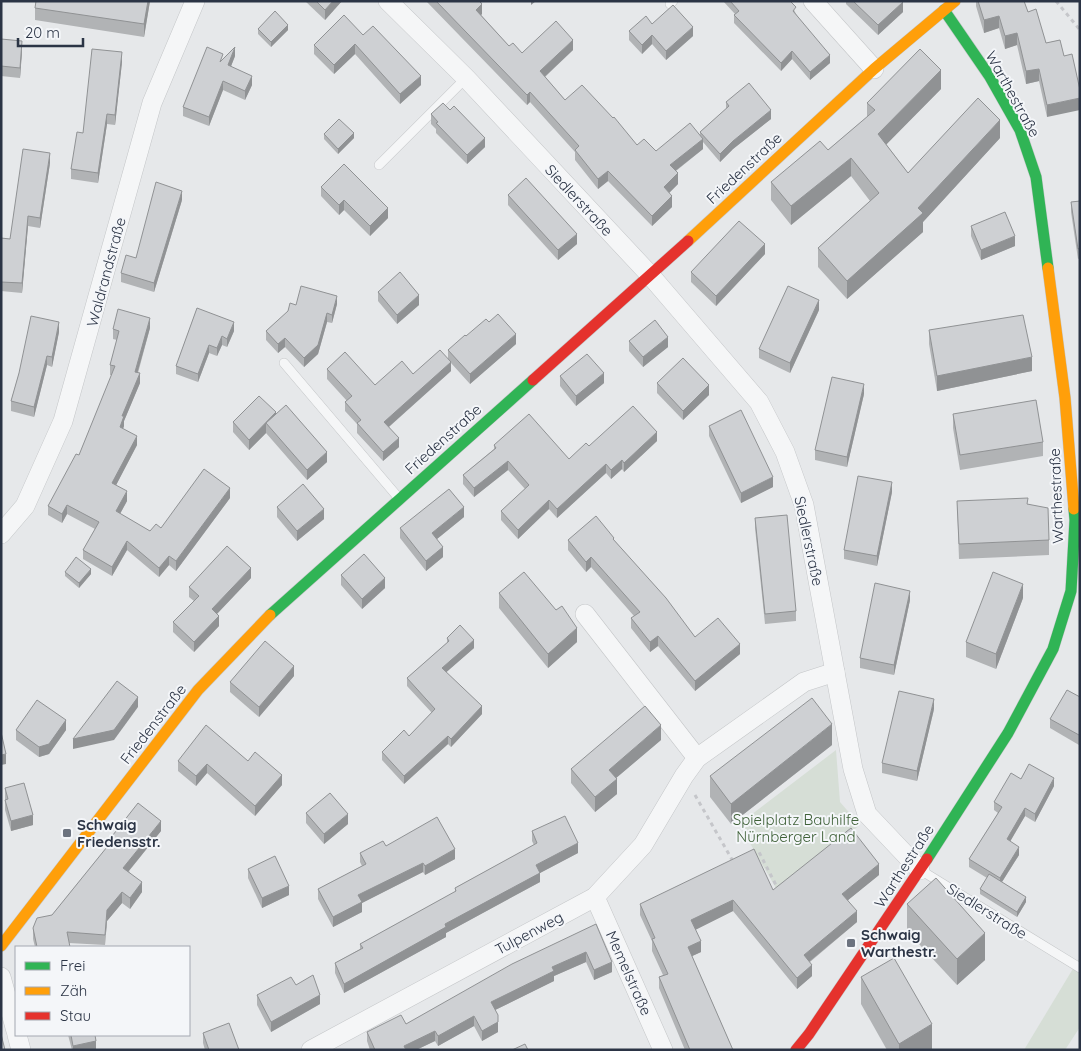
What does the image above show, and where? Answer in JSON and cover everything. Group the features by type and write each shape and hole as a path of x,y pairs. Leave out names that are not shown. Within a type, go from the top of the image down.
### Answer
{"street":[{"name":"Waldrandstraße","path":"1,534 25,506 64,422 152,103 195,1"},
{"name":"Siedlerstraße","path":"388,1 466,78 650,276 759,402 785,452 804,505 853,769 867,814 920,870"},
{"path":"813,1 874,68"},
{"name":"Friedenstraße","path":"1,946 198,690 282,603 650,276 874,68 955,1"},
{"name":"Warthestraße","path":"796,1050 810,1034 920,870 1008,732 1053,649 1071,591 1075,520 1065,398 1036,177 1020,130 994,84 944,10"},
{"path":"585,614 697,758"},
{"name":"Tulpenweg","path":"311,1050 595,897 643,845 684,776 697,758 804,682 835,672"},
{"name":"Memelstraße","path":"595,897 663,1050"},
{"path":"1,977 15,1026"},
{"path":"18,1036 21,1050"}],"lane":[{"path":"379,165 466,78"},
{"path":"284,363 399,498"},
{"name":"Siedlerstraße","path":"920,870 1080,968"}],"path":[{"path":"1056,1 1080,30"},
{"path":"684,776 734,863 742,859"},
{"path":"751,856 759,852 778,890 778,897"}],"green space":[{"name":"Spielplatz Bauhilfe Nürnberger Land","path":"836,750 840,802 860,825 777,890 739,824"},
{"path":"1080,957 1080,1027 1065,1050 1024,1050"}],"building":[{"path":"36,1 148,1 144,24 35,8"},
{"path":"316,1 333,1 325,10"},
{"path":"436,1 479,1 482,4 476,10 509,46 513,43 522,53 556,21 573,40 540,71 565,100 582,85 614,117 637,145 644,139 656,151 690,123 703,139 670,165 678,173 664,187 672,196 652,216 608,171 598,179 575,150 579,146 530,92 527,95"},
{"path":"730,1 790,1 796,7 793,11 830,55 810,72 792,51 781,63 734,15 739,11"},
{"path":"853,1 902,1 903,2 878,25"},
{"path":"978,1 1024,1 1028,12 1036,9 1046,43 1060,40 1064,56 1072,54 1080,98 1047,105 1039,69 1026,71 1017,33 1005,36 999,16 984,20"},
{"path":"673,5 693,27 666,51 652,35 642,45 629,31 646,16 652,24"},
{"path":"275,11 288,25 271,42 258,29"},
{"path":"344,15 363,35 373,26 421,76 400,94 355,44 334,65 314,45"},
{"path":"1,39 22,41 20,68 1,66"},
{"path":"207,47 223,54 220,62 235,47 228,65 252,76 245,91 223,81 209,117 183,107"},
{"path":"92,49 122,52 115,115 107,114 98,173 71,169 77,132 83,133"},
{"path":"920,49 941,70 878,134 908,173 978,98 1000,120 918,208 923,213 847,281 818,248 879,193 851,158 791,206 771,182 820,141 828,150 875,110 867,103"},
{"path":"749,83 771,110 720,154 700,132 729,106 726,102"},
{"path":"443,103 450,110 454,106 485,138 467,155 436,123 438,122 431,114"},
{"path":"339,119 354,133 338,149 324,134"},
{"path":"23,149 50,153 40,218 28,216 22,283 1,282 1,238 10,239"},
{"path":"344,164 388,208 370,226 344,200 339,205 321,187"},
{"path":"526,178 577,234 558,250 508,195"},
{"path":"156,182 182,191 154,283 121,273 126,255 136,258"},
{"path":"1080,201 1080,248 1078,249 1071,202"},
{"path":"1005,212 1015,236 981,250 971,226"},
{"path":"739,221 765,244 716,296 691,272"},
{"path":"400,272 419,295 397,315 378,292"},
{"path":"301,286 337,296 332,315 327,313 318,345 304,358 285,338 278,344 266,331 288,311 290,303 296,305"},
{"path":"788,286 819,300 790,363 759,349"},
{"path":"197,308 234,322 227,339 222,336 217,348 209,345 198,374 176,366"},
{"path":"118,309 150,318 135,372 140,373 122,416 124,416 120,427 137,436 112,483 127,491 116,511 150,531 156,524 161,528 204,469 230,488 176,561 169,556 159,568 127,541 112,567 83,550 99,522 67,505 62,514 48,506 76,454 79,455 115,366 110,365 119,331 113,329"},
{"path":"498,314 516,334 470,374 448,350 486,319 489,322"},
{"path":"1023,315 1032,357 937,376 929,330"},
{"path":"31,316 59,322 52,357 47,356 34,407 11,401"},
{"path":"655,320 668,337 643,357 629,341"},
{"path":"440,350 451,362 384,422 399,438 383,452 357,423 361,420 345,402 352,396 327,369 345,352 375,385 402,361 413,374"},
{"path":"587,354 604,373 576,396 560,376"},
{"path":"683,358 709,385 683,411 657,383"},
{"path":"832,377 864,384 847,457 815,450"},
{"path":"259,396 276,412 249,440 233,422"},
{"path":"1036,400 1043,442 960,455 953,414"},
{"path":"286,405 327,452 307,470 266,423"},
{"path":"633,406 657,432 624,463 622,460 611,470 606,464 557,509 549,500 518,530 501,511 529,485 508,461 474,488 463,475 496,448 494,445 529,414 569,459 586,443 589,446"},
{"path":"741,410 773,477 741,493 709,426"},
{"path":"858,476 892,482 877,556 844,550"},
{"path":"303,484 324,509 297,531 277,507"},
{"path":"449,489 464,507 432,533 443,547 426,561 400,528"},
{"path":"1028,498 1027,504 1048,508 1049,540 959,544 957,501"},
{"path":"787,515 796,611 765,614 755,518"},
{"path":"596,516 613,539 666,598 695,637 718,618 740,644 695,681 658,636 650,642 631,618 640,612 591,557 586,562 568,540"},
{"path":"227,546 251,568 212,609 219,616 194,642 173,622 199,596 189,587"},
{"path":"364,554 385,578 362,599 341,575"},
{"path":"76,557 91,569 79,583 65,572"},
{"path":"524,572 556,610 562,606 577,628 548,654 499,593"},
{"path":"993,572 1023,584 996,654 966,642"},
{"path":"875,583 910,591 894,665 860,658"},
{"path":"460,625 474,640 442,668 482,706 451,739 448,736 404,776 382,752 404,730 409,736 435,709 407,678 449,641 447,638"},
{"path":"265,641 294,666 259,707 230,682"},
{"path":"117,681 138,697 114,730 73,739"},
{"path":"1067,690 1080,697 1079,735 1050,719"},
{"path":"899,691 934,699 917,771 882,763"},
{"path":"812,698 832,724 731,804 710,776"},
{"path":"37,700 66,720 49,744 39,747 16,730"},
{"path":"645,706 661,725 609,770 617,779 595,797 571,769"},
{"path":"206,725 248,761 255,752 282,775 255,806 207,764 196,776 178,761"},
{"path":"1,732 6,754 1,755"},
{"path":"1029,764 1054,778 1035,814 1025,808 1007,839 1019,847 1000,878 969,859 1002,807 994,802 1011,773 1021,779"},
{"path":"24,783 33,815 11,821 5,800 8,799 5,788"},
{"path":"330,793 348,814 324,834 306,813"},
{"path":"138,803 161,821 123,868 142,882 130,898 122,892 107,910 105,935 67,932 70,946 37,946 33,928 37,918 52,915 111,842 109,840"},
{"path":"565,816 578,843 536,865 540,873 445,924 446,927 344,984 335,963 363,948 360,944 456,891 455,888 537,843 532,831"},
{"path":"437,817 455,849 425,866 423,863 358,895 362,902 333,917 318,889 366,864 360,853 383,841 386,846"},
{"path":"851,828 879,864 842,894 857,911 804,955 812,965 797,978 733,900 691,920 701,941 688,947 733,1050 690,1050 659,977 668,974 652,939 655,938 640,904 754,849 773,890"},
{"path":"275,856 289,886 262,898 248,869"},
{"path":"989,874 1026,897 1017,912 980,889"},
{"path":"936,878 985,933 957,959 907,904"},
{"path":"596,924 612,962 594,970 586,952 552,967 554,971 491,1002 498,1015 498,1022 482,1031 474,1016 438,1036 435,1031 404,1046 406,1050 375,1050 367,1032 401,1015 406,1024 512,964"},
{"path":"894,958 932,1024 899,1044 861,977"},
{"path":"313,975 320,995 271,1022 257,995 291,977 296,985"},
{"path":"229,1023 239,1050 209,1050 203,1033"},
{"path":"1,1034 5,1050 1,1050"},
{"path":"71,1036 95,1036 96,1041 73,1046"},
{"path":"525,1044 528,1050 512,1050"}],"traffic: fast":[{"path":"944,10 990,77 1020,130 1036,177 1048,268"},
{"path":"270,615 533,380"},
{"path":"927,859 1008,733 1053,649 1071,591 1074,509"}],"traffic: slow":[{"path":"688,241 874,69 955,1"},
{"path":"1048,268 1065,398 1074,509"},
{"path":"1,946 198,690 270,615"}],"traffic: jam":[{"path":"533,380 688,241"},
{"path":"796,1050 809,1034 927,859"}],"place":[{"name":"Schwaig Friedensstr.","path":"67,833"},
{"name":"Schwaig Warthestr.","path":"851,943"}]}
